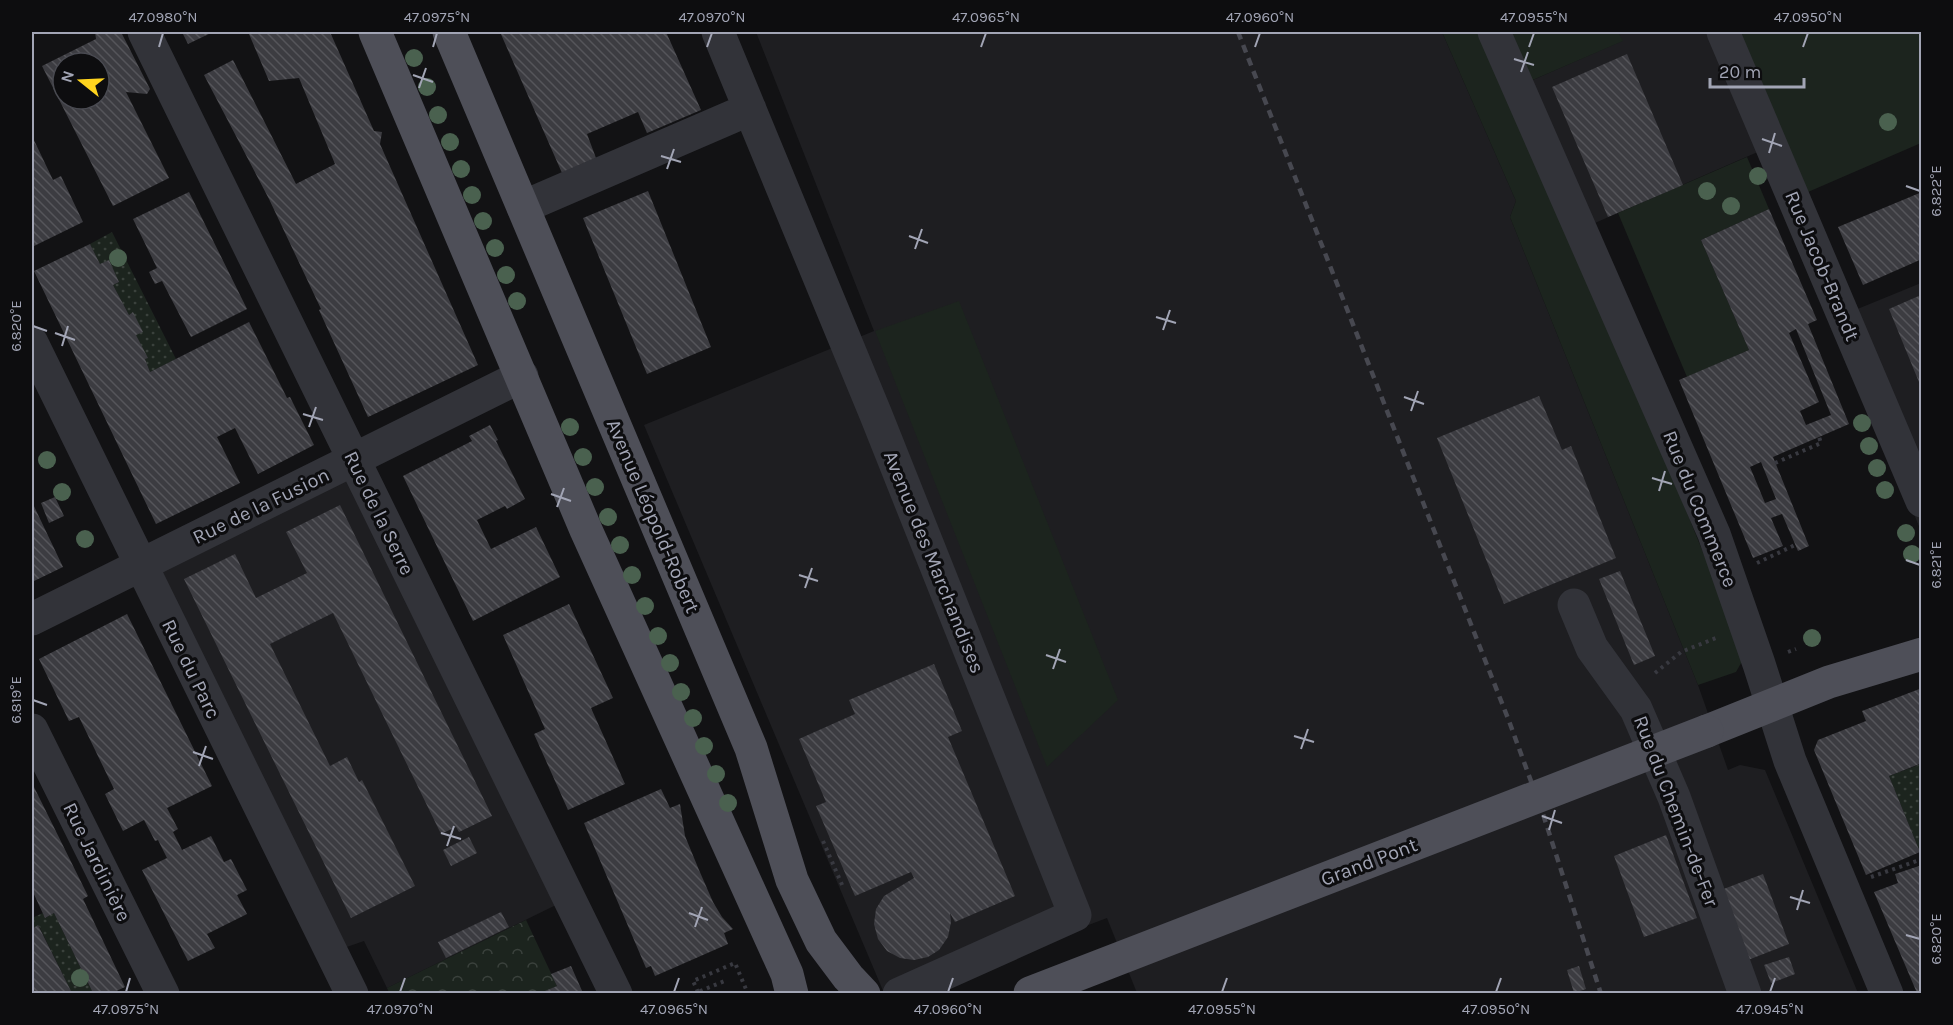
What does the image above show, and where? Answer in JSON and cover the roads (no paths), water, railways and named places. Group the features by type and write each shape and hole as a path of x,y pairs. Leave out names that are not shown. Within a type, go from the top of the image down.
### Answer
{"main road":[{"path":"375,32 591,541 787,974 792,993"},
{"name":"Avenue Léopold-Robert","path":"449,32 751,748 792,880 821,941 848,977 864,993"},
{"name":"Grand Pont","path":"1030,993 1707,732 1829,682 1922,654"}],"street":[{"name":"Rue de la Serre","path":"144,32 616,993"},
{"name":"Avenue des Marchandises","path":"718,32 871,404 1075,915 899,993"},
{"name":"Rue du Commerce","path":"1494,32 1714,534 1790,760 1887,993"},
{"name":"Rue Jacob-Brandt","path":"1723,32 1922,501"},
{"path":"523,207 750,109"},
{"name":"Rue du Parc","path":"32,344 352,993"},
{"name":"Rue de la Fusion","path":"32,619 522,376"},
{"name":"Rue du Chemin-de-Fer","path":"1574,605 1592,648 1636,709 1674,797 1745,993"},
{"name":"Rue Jardinière","path":"32,730 163,993"}],"railway":[{"path":"1238,32 1509,721 1543,814 1601,994"}]}
